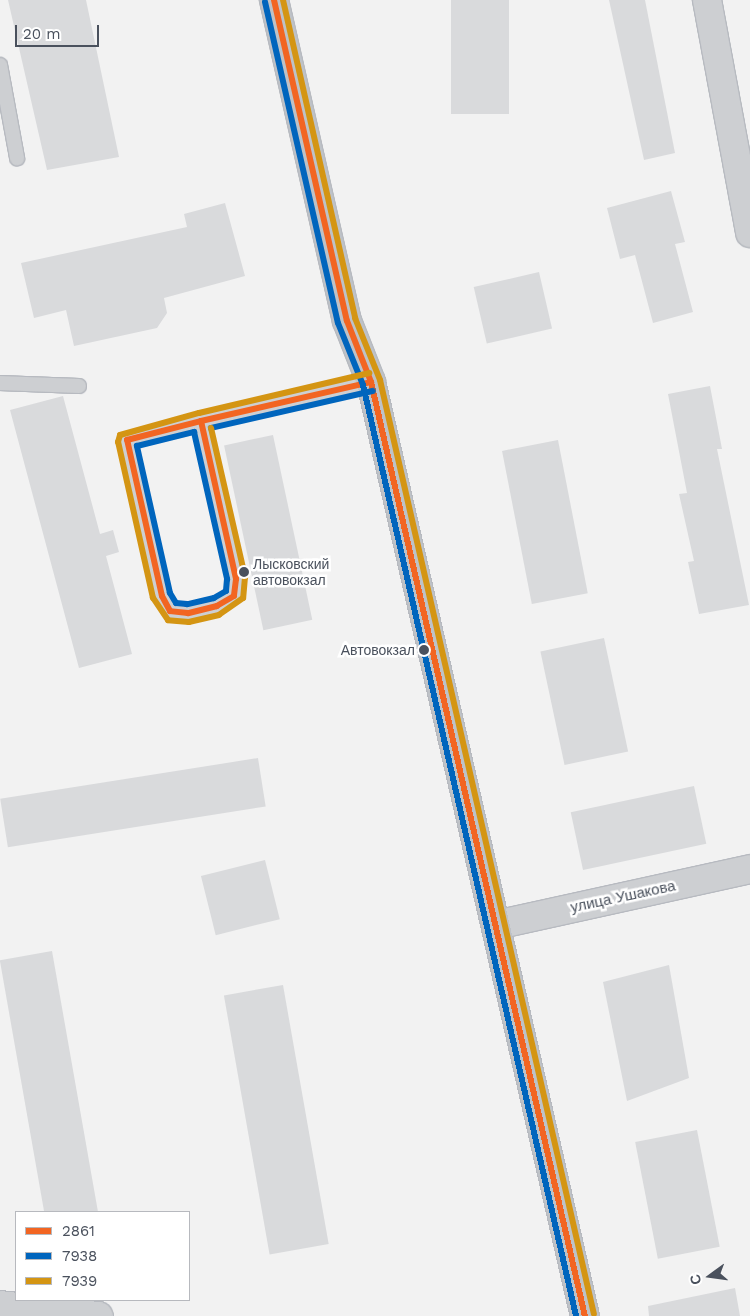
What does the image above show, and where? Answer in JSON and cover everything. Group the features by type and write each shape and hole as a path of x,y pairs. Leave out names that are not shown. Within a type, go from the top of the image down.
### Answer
{"highway":[{"path":"274,0 347,321 371,382 585,1316"}],"street":[{"path":"707,0 742,144 750,233"},
{"name":"улица Ушакова","path":"496,925 750,869"},
{"path":"0,1304 98,1316"}],"lane":[{"path":"0,65 17,158"},
{"path":"201,422 236,579 234,596 217,606 188,613 170,611 162,596 127,440 201,422 371,382"},
{"path":"0,383 79,386"}],"building":[{"path":"8,0 86,0 119,157 47,170"},
{"path":"451,0 509,0 509,114 451,114"},
{"path":"609,0 645,0 675,153 644,160"},
{"path":"671,191 685,242 675,244 693,312 653,323 635,255 620,259 607,208"},
{"path":"225,203 245,276 164,298 167,313 157,328 74,346 66,310 34,318 21,263 187,227 184,214"},
{"path":"539,272 552,329 487,344 474,287"},
{"path":"710,386 722,449 717,449 749,605 699,614 688,562 694,561 679,494 687,493 668,394"},
{"path":"63,396 100,534 113,530 119,552 106,556 132,654 79,668 10,410"},
{"path":"273,435 312,620 263,630 224,445"},
{"path":"558,440 588,593 532,604 502,451"},
{"path":"604,638 628,751 565,765 540,652"},
{"path":"258,758 266,806 8,847 0,799"},
{"path":"694,786 706,844 583,870 571,812"},
{"path":"265,860 280,919 216,935 201,876"},
{"path":"52,951 98,1211 44,1211 0,960"},
{"path":"669,965 689,1078 627,1101 603,982"},
{"path":"283,985 329,1244 270,1254 224,995"},
{"path":"697,1130 720,1247 658,1259 635,1142"},
{"path":"735,1288 740,1316 649,1316 648,1306"}],"transit line":[{"name":"2861","path":"274,0 347,321 371,382 585,1316"},
{"name":"7939","path":"283,0 355,318 380,380 594,1314"},
{"name":"7938","path":"265,2 338,323 363,385 576,1316"},
{"name":"7939","path":"211,428 245,577 243,598 219,615 189,622 168,620 153,598 118,442 120,435 199,413 369,373"},
{"name":"2861","path":"201,421 371,382"},
{"name":"7938","path":"211,428 373,391"},
{"name":"2861","path":"201,421 236,579 234,596 217,606 188,613 170,611 162,596 127,440 201,421"},
{"name":"7938","path":"194,432 227,579 226,591 214,598 187,604 176,603 170,593 137,446 194,432"}],"place":[{"name":"Лысковский автовокзал","path":"244,572"},
{"name":"Автовокзал","path":"424,650"}]}
